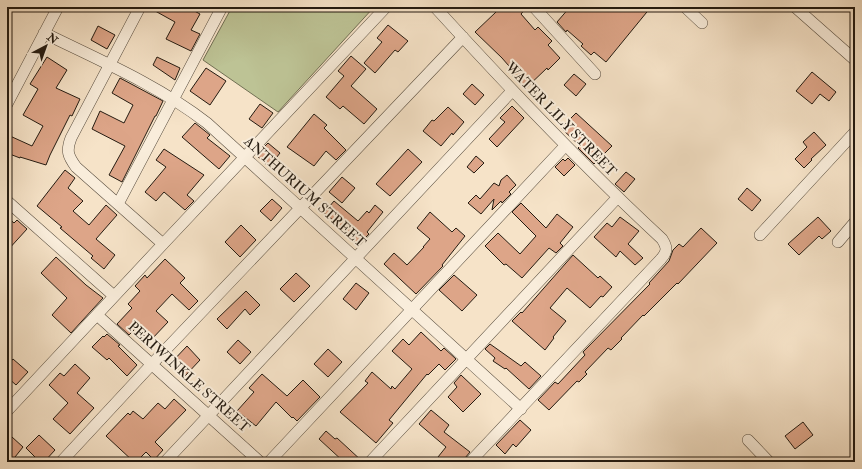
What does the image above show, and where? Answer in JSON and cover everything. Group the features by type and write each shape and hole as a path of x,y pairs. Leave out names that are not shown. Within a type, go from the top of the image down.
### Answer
{"street":[{"path":"7,104 58,7"},
{"path":"140,7 67,148 70,158 76,167 163,244"},
{"path":"118,204 222,7"},
{"path":"7,411 386,7"},
{"name":"WATER LILY STREET","path":"435,7 565,146 617,198 662,239 666,245 666,254 521,408"},
{"path":"685,7 702,23"},
{"path":"795,7 855,60"},
{"path":"537,8 595,74"},
{"name":"ANTHURIUM STREET","path":"44,34 110,65 173,100 207,123 521,408"},
{"path":"61,462 462,37"},
{"path":"165,462 512,91"},
{"path":"760,235 855,132"},
{"path":"269,462 565,146"},
{"path":"370,462 617,198"},
{"path":"7,201 114,296"},
{"path":"838,242 855,222"},
{"name":"PERIWINKLE STREET","path":"97,315 260,462"},
{"path":"470,462 521,408"},
{"path":"748,440 769,462"}],"green space":[{"path":"232,7 374,7 278,112 203,60"}],"building":[{"path":"148,7 187,7 200,14 191,30 200,34 191,51 166,39 175,22"},
{"path":"491,7 527,7 521,14 535,30 538,27 552,41 548,45 560,58 525,89 512,76 515,73 502,58 475,32 496,12"},
{"path":"570,7 651,7 606,62 594,52 591,55 581,46 583,44 567,30 566,32 557,22"},
{"path":"388,25 408,41 398,52 395,50 375,73 364,63 382,42 377,38"},
{"path":"98,26 115,35 107,49 91,40"},
{"path":"351,56 366,69 351,86 377,109 364,124 343,106 340,109 326,97 344,76 338,71"},
{"path":"47,57 67,70 56,88 80,99 72,116 70,115 46,165 7,153 7,143 10,136 32,146 43,126 23,115 38,89 30,84"},
{"path":"157,57 180,68 175,80 153,65"},
{"path":"206,68 226,81 210,105 190,91"},
{"path":"812,72 836,92 829,101 820,94 812,104 796,91"},
{"path":"574,74 586,84 576,96 564,85"},
{"path":"120,78 163,101 122,182 109,175 125,146 92,129 100,111 124,123 133,105 112,93"},
{"path":"472,84 484,95 475,105 463,94"},
{"path":"260,104 273,113 262,128 249,119"},
{"path":"512,106 524,118 497,147 489,139 505,122 500,118"},
{"path":"448,107 464,122 441,146 423,131 432,120 434,121"},
{"path":"576,113 612,146 594,164 578,148 580,146 561,128"},
{"path":"314,114 327,125 324,128 346,150 336,160 326,151 314,166 287,147"},
{"path":"195,123 210,135 207,138 230,156 219,169 182,137"},
{"path":"814,132 826,145 804,168 795,159 807,147 803,142"},
{"path":"268,143 280,153 269,167 256,155"},
{"path":"164,149 204,175 187,195 194,201 185,210 164,192 156,201 145,192 166,167 156,160"},
{"path":"408,149 422,162 390,196 376,184"},
{"path":"476,156 484,163 474,173 467,167"},
{"path":"568,158 575,165 564,176 555,167 563,159 565,161"},
{"path":"65,170 75,178 68,188 83,201 73,211 89,225 106,205 117,215 96,239 115,255 104,269 91,258 93,256 37,206"},
{"path":"626,172 635,179 624,192 615,184"},
{"path":"507,175 516,185 509,192 511,194 502,203 501,201 492,210 494,199 481,214 468,203 476,195 480,199 494,183 499,186 501,180"},
{"path":"342,177 355,188 342,203 329,192"},
{"path":"747,188 761,200 752,211 738,199"},
{"path":"272,199 282,208 271,221 260,211"},
{"path":"334,201 358,221 367,211 369,213 375,205 383,212 367,232 369,234 358,245 337,225 338,224 324,213"},
{"path":"521,203 546,228 557,214 573,227 560,243 563,246 556,253 549,248 522,278 506,264 504,265 485,246 498,233 520,254 536,236 512,212"},
{"path":"430,212 452,232 456,228 465,236 442,265 443,266 416,294 384,264 394,253 407,265 424,247 430,239 417,228"},
{"path":"7,217 14,223 17,220 27,229 7,251"},
{"path":"620,217 639,231 628,244 643,258 635,265 620,251 616,257 594,237 607,223 612,227"},
{"path":"818,217 831,231 822,239 819,236 799,255 788,244"},
{"path":"241,225 256,240 240,257 225,242"},
{"path":"701,228 717,243 678,284 677,283 644,316 643,315 611,350 608,348 585,372 587,374 579,382 577,381 549,410 538,400 555,382 558,384 585,355 583,352 650,284 649,283 669,261 673,250 679,244 683,247"},
{"path":"573,255 598,278 600,276 612,287 590,308 567,288 550,308 566,321 545,350 512,321 521,312 522,313"},
{"path":"56,257 86,285 103,298 71,333 52,315 67,298 41,273"},
{"path":"165,259 185,278 180,283 198,301 189,310 172,294 156,311 168,322 150,341 136,328 129,335 117,324 132,308 128,304 140,291 135,286 145,275 147,278"},
{"path":"296,273 310,286 294,302 280,289"},
{"path":"454,275 477,295 462,311 439,290"},
{"path":"356,283 369,293 356,310 343,299"},
{"path":"246,291 260,305 250,315 245,309 227,329 217,319"},
{"path":"421,332 441,351 444,348 456,359 445,370 439,364 428,375 427,374 389,420 393,423 376,443 340,412 368,383 365,381 372,372 391,389 392,386 395,389 412,369 392,351 403,339 409,345"},
{"path":"107,334 120,345 118,346 137,365 127,376 109,358 107,360 92,347"},
{"path":"238,340 251,352 240,364 227,352"},
{"path":"490,344 521,366 525,362 541,376 529,389 506,368 505,369 493,361 495,358 485,349"},
{"path":"187,346 200,360 185,376 171,363"},
{"path":"328,349 342,362 328,377 314,364"},
{"path":"13,359 28,372 16,385 7,377 7,366"},
{"path":"75,364 90,378 77,393 94,408 70,434 53,419 68,403 49,385 60,373 64,376"},
{"path":"262,374 287,396 303,380 320,397 297,421 276,402 256,426 237,411 254,392 249,388"},
{"path":"461,375 481,394 463,412 448,397 457,387 454,383"},
{"path":"174,399 186,410 155,442 163,450 154,460 146,452 136,462 134,462 106,436 128,413 130,415 133,411 143,419 158,403 165,409"},
{"path":"431,410 449,425 444,432 470,452 463,462 434,462 446,447 419,424"},
{"path":"520,420 531,430 516,447 513,444 505,454 496,445"},
{"path":"803,422 813,435 795,449 785,436"},
{"path":"326,431 335,439 337,438 363,462 344,462 319,439"},
{"path":"39,435 55,450 44,462 40,462 26,448"},
{"path":"12,437 23,447 11,462 7,462 7,443"}]}
